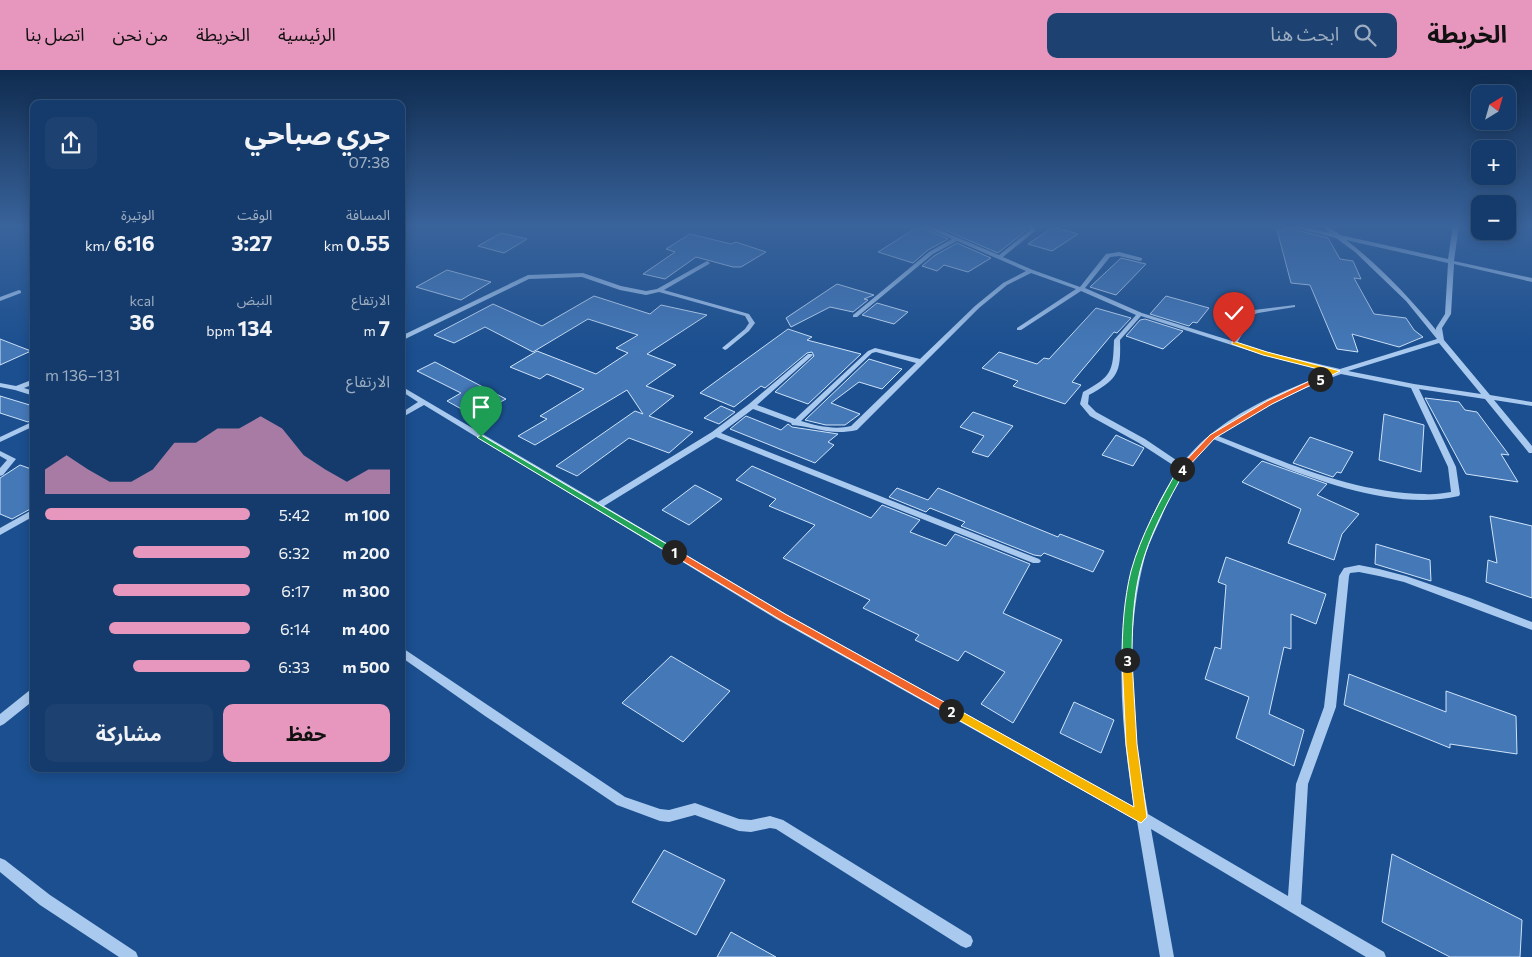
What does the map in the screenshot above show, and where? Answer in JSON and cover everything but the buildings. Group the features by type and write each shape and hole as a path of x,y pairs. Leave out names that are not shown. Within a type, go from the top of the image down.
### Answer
{"street":[{"path":"405,336 520,279 528,277 583,275 639,293 659,290 701,266"},
{"path":"855,316 915,266"},
{"path":"1020,266 1140,314 1265,354 1337,371 1414,386 1532,404"},
{"path":"1019,329 1081,289 1099,266"},
{"path":"1372,266 1408,300 1532,451"},
{"path":"1441,340 1439,328 1448,314 1450,266"},
{"path":"1476,266 1532,280"},
{"path":"752,406 795,423 841,430 854,428 968,315 995,291 1031,271"},
{"path":"659,290 747,315 752,322 747,330 725,348"},
{"path":"0,299 19,292"},
{"path":"1234,343 1251,314 1256,311 1293,306"},
{"path":"1140,314 1117,340 1117,362 1110,377 1086,394 1084,404 1093,414 1142,440 1183,468"},
{"path":"1167,957 1141,817 1132,744 1128,682 1127,630 1131,593 1135,571 1157,514 1183,468 1212,436 1269,402 1337,371 1441,340"},
{"path":"795,423 870,352 875,350 922,362"},
{"path":"597,506 715,434 752,406 810,355"},
{"path":"17,388 30,382"},
{"path":"0,385 30,393"},
{"path":"1212,436 1296,468 1380,493 1422,498 1440,498 1456,494 1452,467 1414,386"},
{"path":"405,391 782,617 1141,817 1379,957"},
{"path":"405,413 423,402"},
{"path":"0,440 30,425"},
{"path":"715,434 1036,561"},
{"path":"0,453 12,460 0,473"},
{"path":"0,532 30,514"},
{"path":"1294,908 1302,784 1330,707 1344,576 1347,570 1363,567 1432,588 1532,626"},
{"path":"405,654 489,713 621,801 660,815 669,816 695,809 739,825 750,826 770,822 779,824 966,941"},
{"path":"0,721 30,696"},
{"path":"0,864 45,900 131,957"}],"route":[{"path":"481,437 782,617 1141,817 1132,744 1126,654 1127,630 1135,571 1157,514 1183,468 1212,436 1269,402 1337,371 1265,354 1234,343"}]}
